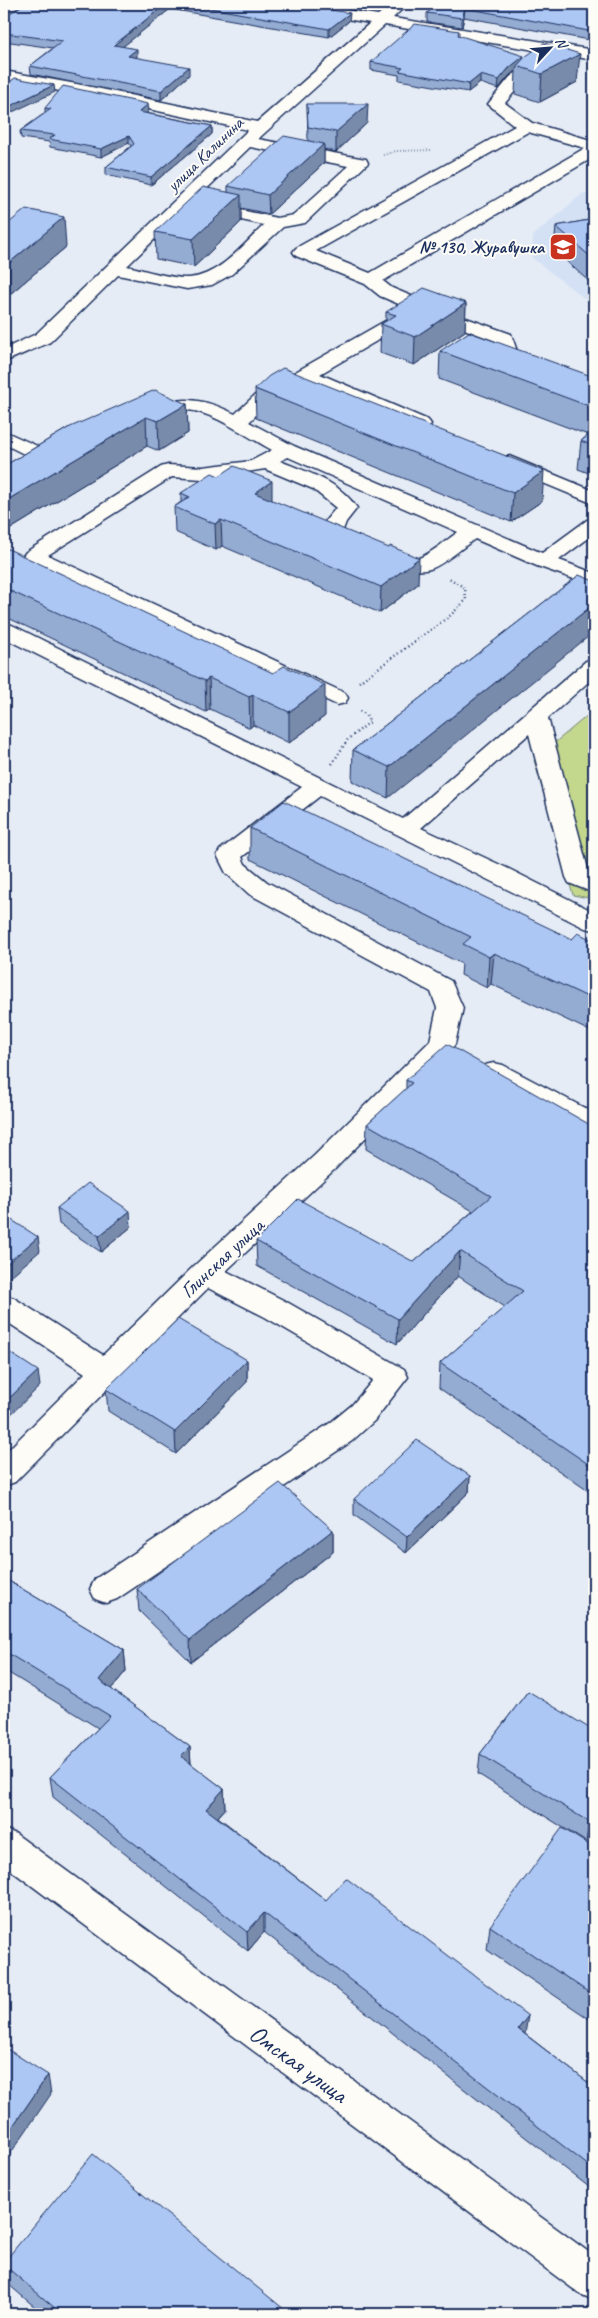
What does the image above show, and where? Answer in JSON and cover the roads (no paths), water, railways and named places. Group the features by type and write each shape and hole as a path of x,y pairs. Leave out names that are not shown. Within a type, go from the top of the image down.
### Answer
{"street":[{"path":"281,4 594,55"},
{"name":"улица Калинина","path":"4,356 43,338 246,141 400,4"},
{"path":"557,49 516,80 496,104 526,126 594,146"},
{"path":"4,76 82,90 260,128"},
{"path":"526,126 302,252 371,280 386,292 504,338 510,358 594,386"},
{"path":"183,203 277,223 299,219 360,163 246,141"},
{"path":"371,280 594,150"},
{"path":"116,269 187,284 206,281 226,270 277,223"},
{"path":"237,423 262,399 305,374 434,312"},
{"path":"305,374 441,432"},
{"path":"136,420 169,405 185,403 206,406 287,450 544,562 594,580"},
{"path":"4,436 57,454 4,479"},
{"path":"287,450 256,466 203,473 168,471 33,556 337,698"},
{"path":"495,456 594,498"},
{"path":"264,462 328,489 341,498 347,508 336,520 332,531 342,542 385,559 408,565 425,564 473,531"},
{"path":"544,562 594,524"},
{"path":"4,630 594,922"},
{"path":"405,830 594,666"},
{"path":"536,716 578,878 594,885"},
{"path":"318,786 229,855 235,868 258,888 442,986 450,1008 442,1044 594,1125"},
{"name":"Глинская улица","path":"4,1473 205,1273 325,1162 442,1044"},
{"path":"106,1589 341,1432 363,1413 393,1377 275,1310 205,1273"},
{"path":"4,1306 106,1372"},
{"name":"Омская улица","path":"4,1845 594,2280"}],"place":[{"name":"№ 130, Журавушка","path":"563,247"}]}
